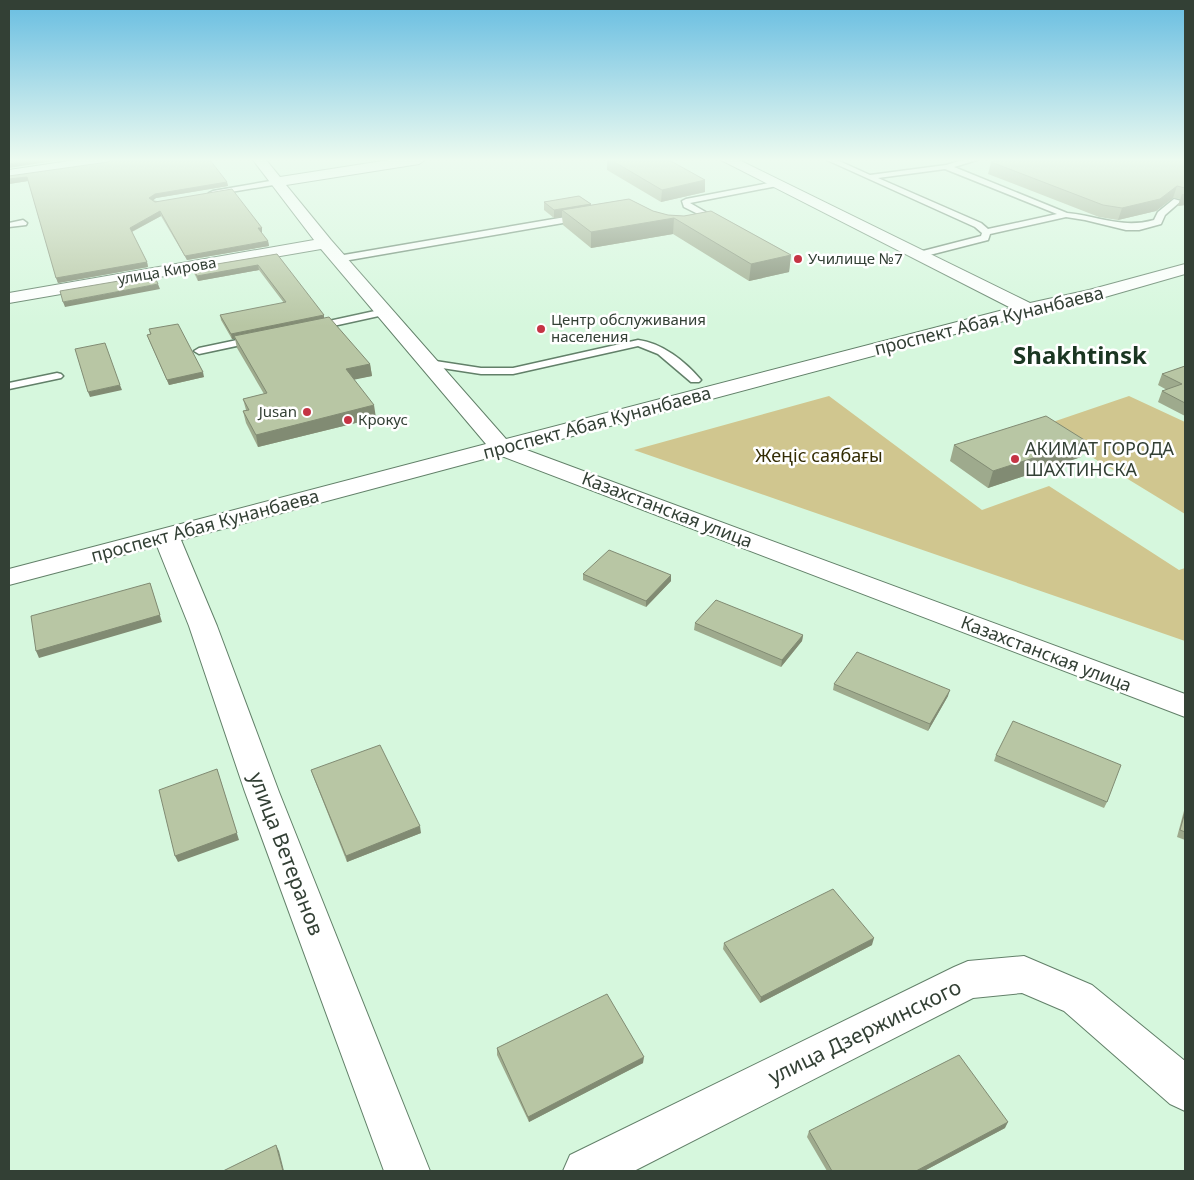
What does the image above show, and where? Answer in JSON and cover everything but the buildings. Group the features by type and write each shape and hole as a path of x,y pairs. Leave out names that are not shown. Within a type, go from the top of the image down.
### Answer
{"street":[{"name":"Казахстанская улица","path":"302,215 494,440 1185,706"},
{"path":"837,215 1028,309"},
{"name":"улица Кирова","path":"9,298 325,244"},
{"name":"проспект Абая Кунанбаева","path":"9,578 166,536 694,380 1009,300 1090,285 1185,259"},
{"name":"проспект Абая Кунанбаева","path":"9,561 494,440 1092,295 1185,269"},
{"name":"улица Ветеранов","path":"166,536 203,626 262,792 407,1171"},
{"name":"улица Дзержинского","path":"608,1166 968,980 1024,974 1078,998 1185,1090"}],"lane":[{"path":"700,224 708,222 712,218 706,215"},
{"path":"955,215 978,225 986,232"},
{"path":"986,232 1066,215"},
{"path":"1067,215 1085,217 1126,227 1139,227 1158,222 1160,215"},
{"path":"338,259 591,216"},
{"path":"9,226 22,223"},
{"path":"918,255 985,238 986,232"},
{"path":"306,328 384,312"},
{"path":"199,350 267,336"},
{"path":"429,363 481,370 513,371 638,343 646,343 654,346 694,380"},
{"path":"9,386 57,376"}],"green space":[{"name":"Жеңіс саябағы","path":"829,396 982,510 1049,486 1179,570 1185,568 1185,641 634,450"},
{"path":"1129,396 1185,422 1185,514 1041,426"}],"place":[{"name":"Училище №7","path":"798,259"},
{"name":"Центр обслуживания населения","path":"541,329"},
{"name":"Jusan","path":"307,412"},
{"name":"Крокус","path":"348,420"},
{"name":"АКИМАТ ГОРОДА ШАХТИНСКА","path":"1015,459"}],"district":[{"name":"Shakhtinsk","path":"1080,356"}]}
